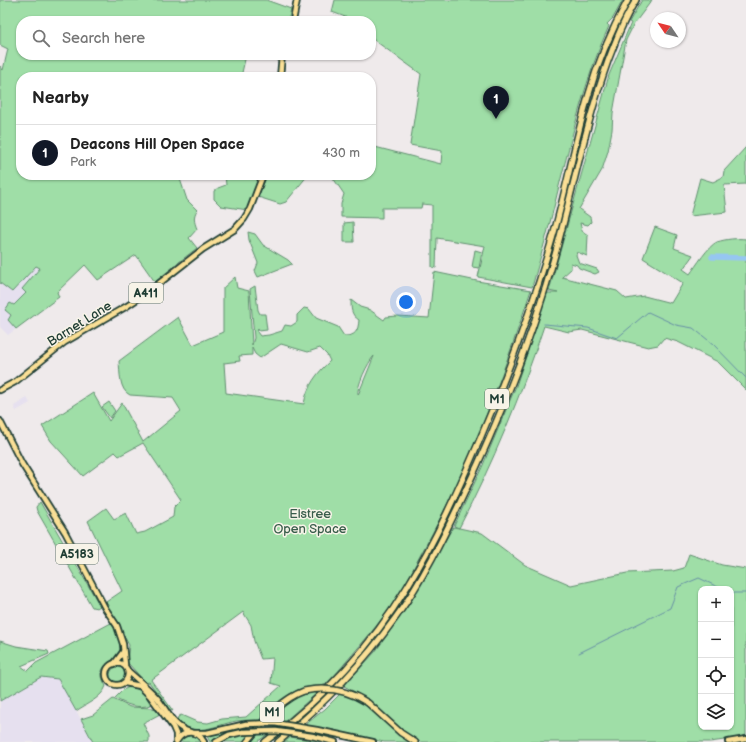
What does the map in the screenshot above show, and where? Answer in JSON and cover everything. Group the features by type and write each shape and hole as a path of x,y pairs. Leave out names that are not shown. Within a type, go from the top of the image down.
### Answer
{"highway":[{"name":"M1","path":"265,742 310,705 348,666 369,641 388,617 407,588 444,521 494,406 514,355 555,228 588,96 606,45 628,0"},
{"name":"M1","path":"278,742 329,698 372,650 407,601 432,559 450,523 491,436 526,344 559,241 592,108 613,48 624,22 636,0"},
{"name":"M1","path":"247,742 279,706 291,696 304,691 317,689 337,689 352,694 368,704 401,733 415,742"}],"main road":[{"path":"294,16 296,0"},
{"path":"280,72 282,60"},
{"name":"Barnet Lane","path":"1,390 15,382 65,342 127,306 148,292 203,248 235,229 250,209 261,180"},
{"name":"A5183","path":"0,421 37,489 65,532 116,626 122,639 125,665"},
{"path":"123,652 114,664 106,671 107,680 115,686 126,683 140,686 150,696 173,727 176,734 176,742"},
{"path":"114,664 120,663 125,665 129,677 126,683"},
{"path":"128,671 151,692 180,728 190,732 207,733 246,724 274,723 317,730 373,742"},
{"path":"216,742 229,735 252,730 276,731 312,736 335,742"},
{"path":"176,742 180,736 190,732"},
{"path":"196,733 204,742"},
{"path":"728,742 746,739"}],"shaded area":[{"path":"36,266 41,268 59,297 8,335 0,327 0,283 12,292"},
{"path":"27,398 30,403 16,411 14,406"},
{"path":"41,677 59,679 93,742 0,742 0,701"}],"green space":[{"path":"0,0 266,0 291,9 289,16 16,16 16,60 245,60 242,72 16,72 16,180 180,180 187,200 197,210 194,219 197,229 189,238 197,248 155,282 136,255 98,280 85,265 57,292 59,297 16,329 8,320 11,315 5,310 10,303 14,305 26,293 22,289 40,268 36,266 12,292 0,283 0,66 3,70 8,49 0,45"},
{"path":"335,0 623,0 613,18 607,24 609,26 587,83 532,287 478,277 485,246 437,238 436,268 432,267 432,205 422,204 421,208 382,208 382,218 341,217 341,204 344,194 334,180 376,180 376,147 441,164 442,151 410,145 421,74 376,41 376,16 343,16 332,12"},
{"path":"642,0 652,0 634,24 626,40 608,151 602,170 579,209 590,217 591,222 588,225 580,223 582,231 588,235 587,256 577,252 576,255 579,263 597,269 599,272 595,274 579,268 577,265 571,263 571,269 562,277 617,291 626,299 644,296 671,303 683,283 643,258 655,227 677,235 674,248 693,255 683,269 690,274 706,252 717,242 732,239 746,239 746,390 718,362 678,342 664,338 658,345 648,347 582,330 569,332 544,326 526,378 506,428 459,528 454,526 483,465 516,386 547,293 558,293 549,291 609,75 631,23 629,22"},
{"path":"746,147 746,184 724,185 727,212 690,216 700,178 713,182 723,177 724,171"},
{"path":"226,180 258,180 248,210 221,206 214,199 214,191 226,185"},
{"path":"265,180 304,180 286,202 280,204 258,197"},
{"path":"353,222 354,242 344,242 344,223"},
{"path":"248,232 255,234 263,245 292,264 258,277 255,271 258,263 249,240"},
{"path":"475,250 482,252 479,268 472,267"},
{"name":"Elstree Open Space","path":"434,272 531,290 508,358 469,458 438,523 404,587 374,628 338,671 324,685 306,687 291,693 275,705 261,720 236,721 198,730 184,726 177,721 178,717 181,715 197,722 208,723 222,719 246,717 281,686 271,683 273,658 261,659 254,641 251,625 243,612 151,680 173,711 169,709 149,682 146,683 127,662 129,645 107,608 106,602 122,591 88,521 106,508 114,519 126,513 136,534 145,532 173,517 174,507 181,500 143,443 119,456 115,452 83,476 51,441 42,426 93,393 109,421 122,403 143,442 181,411 173,398 130,395 126,393 122,385 119,361 178,317 193,345 223,332 223,288 235,277 237,288 249,291 252,345 254,338 250,289 255,286 258,310 260,314 265,314 267,330 259,331 258,328 257,332 260,336 282,331 285,325 291,326 297,322 297,315 304,308 309,309 316,318 338,327 344,336 354,334 357,330 359,320 352,312 351,300 360,307 370,310 384,320 386,317 398,316 429,318","holes":["281,344 308,352 320,348 327,355 330,361 313,380 305,397 304,404 226,393 224,363 240,361 239,356 252,355 252,348 255,354 260,358","374,356 358,395 359,386 363,375"]},
{"path":"109,402 115,411 110,418 102,407"},
{"path":"40,502 100,606 97,608 92,607 37,511 36,507"},
{"path":"453,527 482,533 525,565 571,585 627,573 673,571 684,568 689,554 722,565 746,569 746,737 710,742 420,742 408,735 362,696 344,686 375,652 410,603"},
{"path":"111,623 120,640 121,645 119,654 103,669 102,677 106,686 101,694 93,700 76,711 58,679 41,677 0,701 0,641 16,646 48,651 49,654 21,666 28,671 36,663"},
{"path":"118,667 124,669 126,675 124,681 118,683 112,681 110,675 112,669"},
{"path":"129,687 140,690 151,705 141,707 132,706 115,698 123,690"},
{"path":"318,692 284,722 268,720 278,710 295,698"},
{"path":"341,693 363,703 411,742 384,742 305,725 325,709"},
{"path":"113,699 130,707 153,708 160,714 143,723 149,736 149,742 93,742 81,719 93,715"},
{"path":"240,727 240,730 224,734 211,742 207,736"},
{"path":"249,734 243,742 222,742 233,737"},
{"path":"257,734 268,734 257,742 250,742"},
{"path":"191,735 197,737 201,742 179,742 184,737"},
{"path":"291,737 320,742 284,742"}],"waterway":[{"path":"712,257 746,258"},
{"path":"544,324 588,328 617,338 648,312 676,325 693,328 713,344 746,378"},
{"path":"579,653 670,608 678,587 699,578 716,586"},
{"path":"734,593 746,593"}],"place":[{"name":"Deacons Hill Open Space","path":"496,119"}]}
